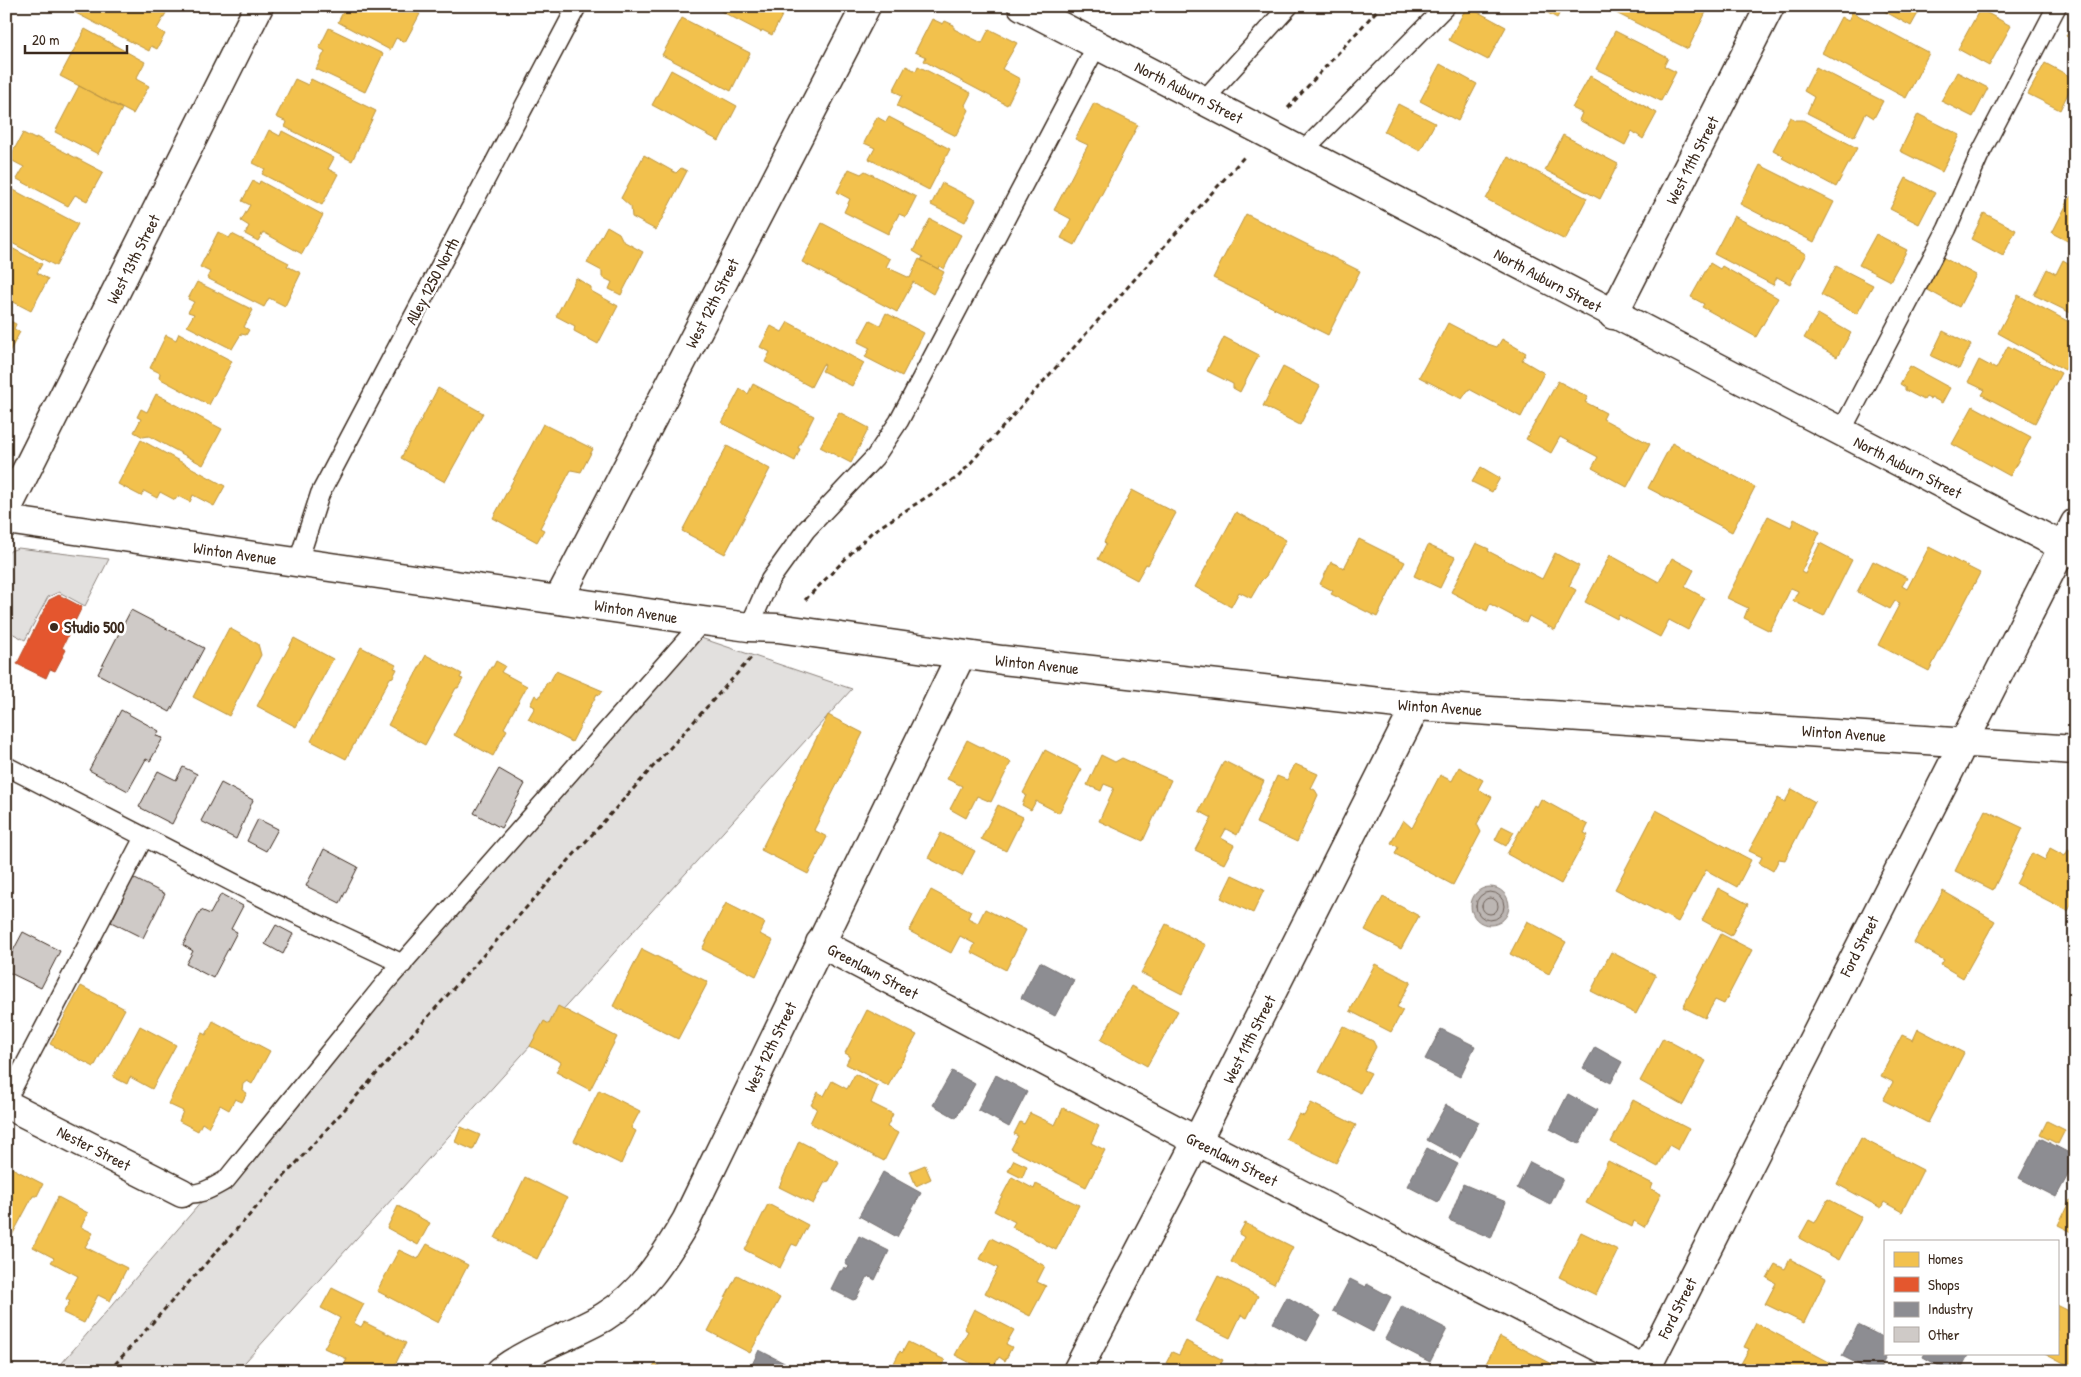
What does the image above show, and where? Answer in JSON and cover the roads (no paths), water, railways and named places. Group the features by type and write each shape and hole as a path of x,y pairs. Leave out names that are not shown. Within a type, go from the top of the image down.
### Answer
{"street":[{"name":"West 13th Street","path":"6,511 259,6"},
{"name":"West 12th Street","path":"559,599 866,6"},
{"name":"North Auburn Street","path":"1022,6 1613,315 2069,550"},
{"name":"West 11th Street","path":"1613,315 1770,6"},
{"name":"Winton Avenue","path":"6,520 748,627 778,628 961,655 1416,706 1963,741 2075,750"},
{"name":"Ford Street","path":"1645,1371 1963,741 2069,550 2075,522"},
{"name":"West 12th Street","path":"501,1371 604,1316 625,1302 654,1272 686,1221 961,655"},
{"name":"West 11th Street","path":"1077,1371 1198,1141 1416,706"},
{"name":"Greenlawn Street","path":"820,943 1198,1141 1645,1371"},
{"name":"Nester Street","path":"6,1102 182,1193"}],"lane":[{"name":"Alley 1250 North","path":"298,562 320,494 577,6"},
{"path":"1204,100 1290,6"},
{"path":"1303,152 1446,6"},
{"path":"1841,432 1947,229 1979,156 2057,6"},
{"path":"748,627 770,580 806,530 875,457 899,422 1097,45"},
{"path":"182,1193 194,1195 206,1192 226,1180 403,964 703,621"},
{"path":"6,766 277,905 403,964"},
{"path":"6,1102 144,837"}],"water":[{"path":"1490,887 1504,892 1509,906 1504,920 1490,925 1476,920 1471,906 1476,892"}],"place":[{"name":"Studio 500","path":"54,627"}]}
